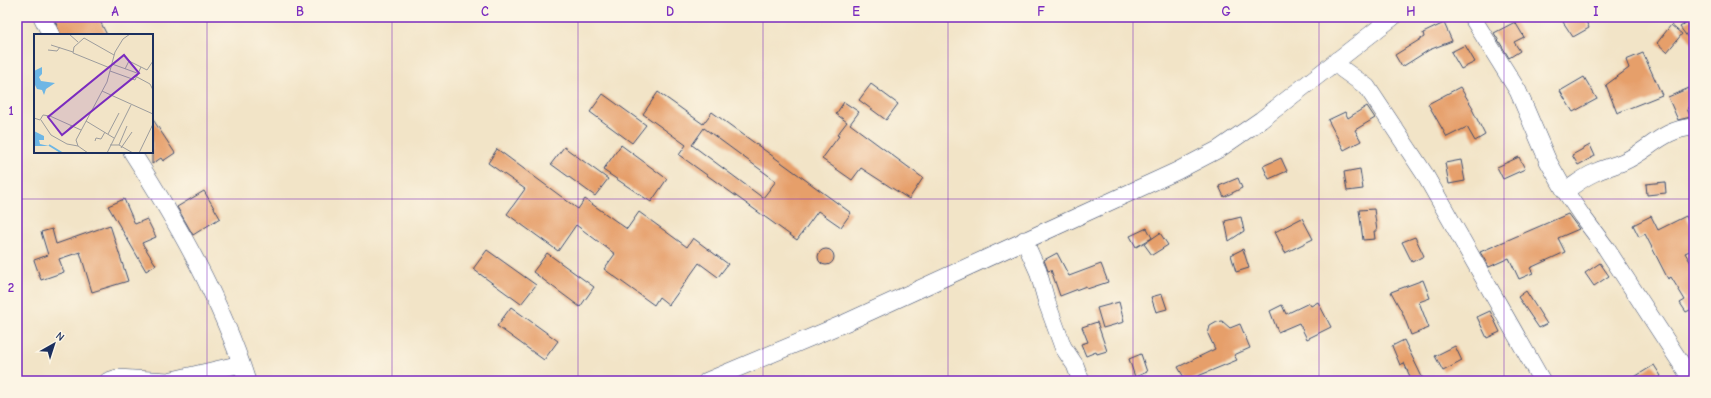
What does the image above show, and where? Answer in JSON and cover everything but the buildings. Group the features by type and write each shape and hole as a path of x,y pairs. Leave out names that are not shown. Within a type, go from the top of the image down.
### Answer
{"street":[{"path":"42,17 50,34"},
{"path":"1472,17 1518,91 1548,161 1565,191 1606,248 1690,377"},
{"path":"707,381 845,323 1177,171 1219,149 1261,120 1337,60 1384,20"},
{"path":"1337,60 1342,69 1367,88 1424,173 1542,381"},
{"path":"1565,191 1594,173 1624,162 1639,154 1665,134 1681,128 1694,127"},
{"path":"133,153 162,199 193,254 223,315 247,381"},
{"path":"1024,240 1038,271 1047,303 1063,347 1075,365 1081,381"},
{"path":"108,381 117,378 168,381 242,364"}]}
